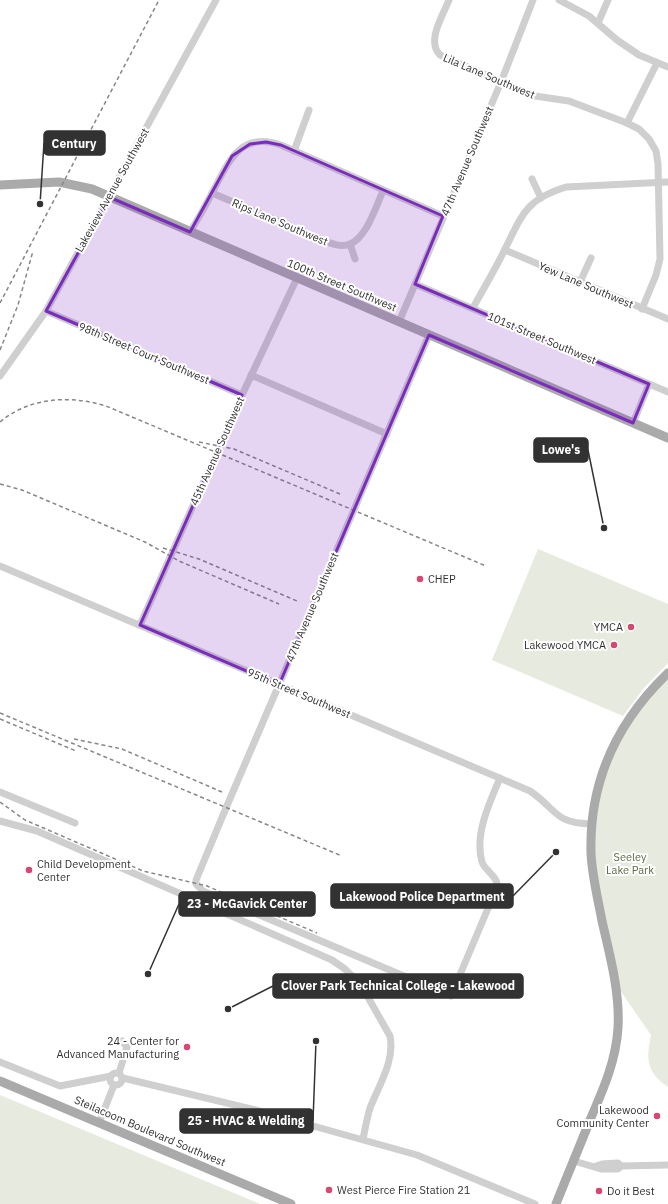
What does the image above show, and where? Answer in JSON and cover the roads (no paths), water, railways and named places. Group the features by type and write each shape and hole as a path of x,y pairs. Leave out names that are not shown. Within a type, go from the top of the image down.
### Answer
{"main road":[{"name":"100th Street Southwest","path":"0,185 59,182 79,185 668,438"},
{"path":"556,1204 609,1073 615,1051 618,1028 618,1005 615,983 592,868 592,824 598,788 612,748 638,705 668,673"},
{"name":"Steilacoom Boulevard Southwest","path":"0,1080 291,1204"}],"street":[{"name":"Lakeview Avenue Southwest","path":"0,376 46,311 216,0"},
{"name":"Lila Lane Southwest","path":"449,0 434,38 435,49 440,55 450,61 534,96 569,101 627,123 644,134 656,151 660,259 656,275 642,308"},
{"name":"47th Avenue Southwest","path":"399,322 501,82 533,0"},
{"path":"559,0 582,11 631,50 668,67"},
{"path":"598,23 608,0"},
{"path":"627,123 657,63"},
{"path":"294,151 309,110"},
{"path":"190,232 232,156 243,147 255,142 266,142 294,151 443,216"},
{"path":"532,179 541,198"},
{"path":"473,308 523,214 541,198 553,191 571,186 668,182"},
{"path":"355,258 350,244 368,225 383,190"},
{"name":"Rips Lane Southwest","path":"212,193 322,240 338,245 350,244"},
{"name":"Yew Lane Southwest","path":"505,250 668,319"},
{"path":"580,282 591,258"},
{"name":"45th Avenue Southwest","path":"140,625 251,375 297,278"},
{"name":"101st Street Southwest","path":"415,284 668,392"},
{"name":"98th Street Court Southwest","path":"46,311 242,395"},
{"name":"47th Avenue Southwest","path":"429,335 279,684 196,880 196,884 203,891 451,996 497,887 497,882 482,863 480,850 483,823 500,778"},
{"path":"251,375 387,434"},
{"path":"633,423 650,384"},
{"name":"95th Street Southwest","path":"0,566 530,791 563,820 576,824 592,824"},
{"path":"0,792 76,823"},
{"path":"0,821 36,831 81,852 306,947 345,969 361,985 390,1036 392,1045 391,1056 370,1110 363,1139"},
{"path":"114,1085 120,1084 127,1047 122,1041"},
{"path":"0,1062 60,1086 111,1076 114,1073 256,1110 417,1155 534,1204"},
{"path":"111,1076 111,1082 114,1085"},
{"path":"99,1123 114,1085"},
{"path":"574,1161 601,1168 618,1169 621,1166 668,1165"}],"railway":[{"path":"0,303 159,0"},
{"path":"0,350 18,305 33,251"},
{"path":"0,422 24,407 51,400 78,400 106,406 486,566"},
{"path":"199,442 234,449 340,494"},
{"path":"0,484 22,490 145,542 179,561 279,604"},
{"path":"163,548 199,559 297,601"},
{"path":"0,713 342,856"},
{"path":"0,719 76,751"},
{"path":"74,739 122,749 222,792"},
{"path":"0,802 25,820 143,871 207,886 317,933"}],"place":[{"name":"Century","path":"40,204"},
{"name":"Lowe's","path":"604,528"},
{"name":"CHEP","path":"420,579"},
{"name":"YMCA","path":"631,627"},
{"name":"Lakewood YMCA","path":"614,645"},
{"name":"Lakewood Police Department","path":"556,852"},
{"name":"Child Development Center","path":"29,870"},
{"name":"23 - McGavick Center","path":"148,974"},
{"name":"Clover Park Technical College - Lakewood","path":"228,1009"},
{"name":"25 - HVAC & Welding","path":"316,1041"},
{"name":"24 - Center for Advanced Manufacturing","path":"187,1047"},
{"name":"Lakewood Community Center","path":"657,1116"},
{"name":"West Pierce Fire Station 21","path":"329,1190"},
{"name":"Do it Best","path":"599,1191"}],"park label":[{"name":"Seeley Lake Park","path":"630,863"}]}
